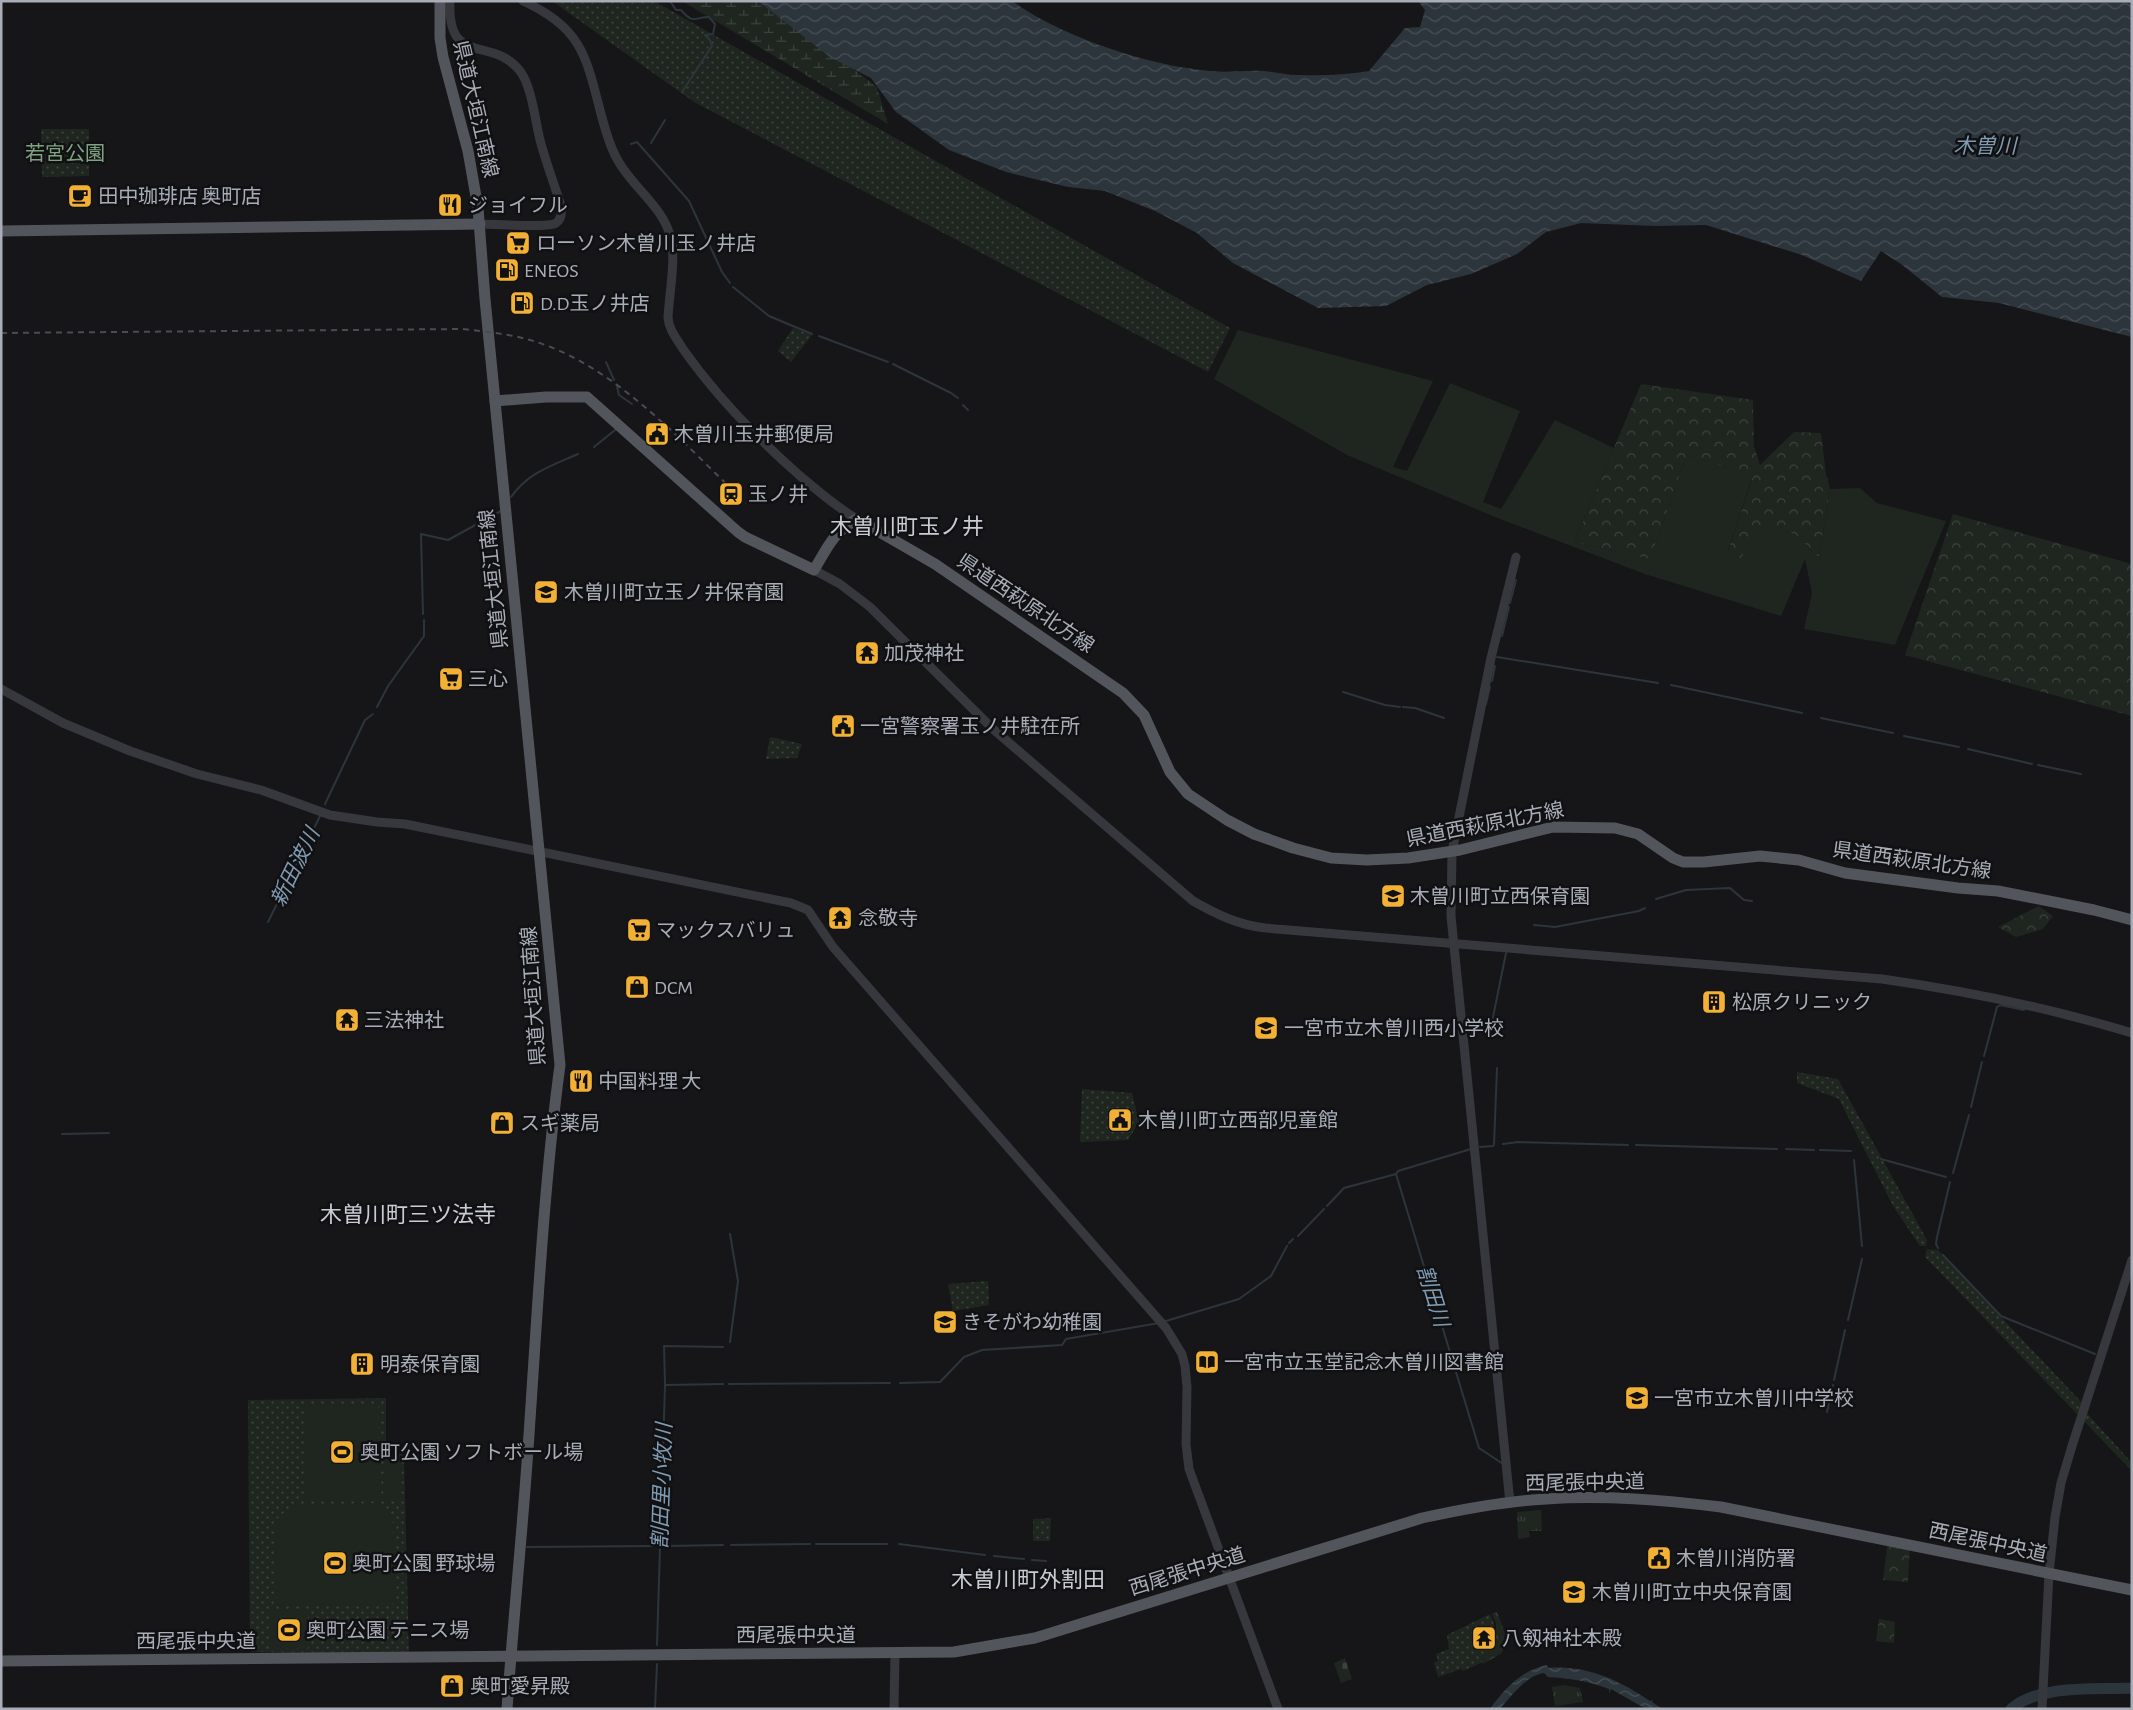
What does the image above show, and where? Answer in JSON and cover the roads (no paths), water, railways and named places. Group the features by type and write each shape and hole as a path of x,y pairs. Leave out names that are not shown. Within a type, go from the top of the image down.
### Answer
{"main road":[{"name":"県道大垣江南線","path":"440,1 440,38 451,92 468,151 480,224"},
{"path":"1,231 480,224 495,402 546,397 587,397 745,537 814,570 838,530 857,519"},
{"name":"県道大垣江南線","path":"495,402 560,1065 553,1113 506,1709"},
{"name":"県道西萩原北方線","path":"857,519 935,564 1123,693 1136,704 1149,722 1170,772 1181,787 1204,805 1243,829 1293,848 1331,858 1388,860 1452,852 1553,827 1615,828 1638,834 1673,858 1683,862 1704,862 1760,856 1798,860 1845,873 1904,882 1998,891 2094,910 2132,920"},
{"name":"西尾張中央道","path":"1,1661 954,1652 1014,1643 1085,1623 1422,1518 1459,1510 1545,1499 1578,1498 1672,1501 1720,1507 2132,1590"}],"street":[{"path":"450,1 450,22 454,35 466,44 503,57 512,63 526,81 545,158 562,209 558,222 547,226 480,224"},
{"path":"523,1 553,17 578,43 589,66 605,130 615,156 629,178 652,204 667,226 671,236 674,256 668,318 674,335 702,374 756,436 813,486 857,519"},
{"path":"1510,1503 1452,942 1452,852 1491,658 1516,557"},
{"path":"814,570 840,584 870,607 1022,754 1193,901 1213,913 1243,924 1265,928 1452,942 1892,980 1950,989 2033,1006 2132,1033"},
{"path":"1,688 63,723 130,751 207,777 277,794 330,815 377,822 394,822 791,903 808,910 833,946 1166,1328 1182,1354 1187,1387 1186,1444 1189,1469 1278,1709"},
{"path":"2042,1709 2050,1574 2055,1518 2061,1484 2074,1438 2132,1260"},
{"path":"894,1652 894,1709"}],"water":[{"name":"木曽川","path":"758,1 1012,1 1032,14 1081,38 1107,48 1160,63 1210,71 1264,71 1289,75 1316,75 1369,71 1405,28 1420,27 1425,10 1418,1 2132,1 2132,337 1999,303 1942,297 1901,264 1881,251 1861,281 1802,255 1706,225 1656,226 1581,223 1546,232 1517,254 1471,274 1427,285 1386,306 1318,308 1233,263 1197,233 1155,211 1105,191 1068,187 1006,172 949,150 896,112 871,78 830,57"},
{"path":"1547,1665 1548,1668 1576,1669 1602,1675 1650,1701 1653,1700 1652,1702 1662,1709 1646,1709 1611,1689 1609,1693 1609,1689 1594,1684 1572,1679 1548,1677 1544,1673 1526,1682 1514,1692 1500,1709 1490,1709 1514,1681 1530,1671"}],"waterway":[{"path":"670,1 676,10 681,10 692,19 709,17 715,24 713,34 705,35 710,40 712,46 682,92"},
{"path":"651,143 665,120"},
{"name":"新田波川","path":"631,144 637,142 689,201 722,272 730,283"},
{"name":"新田波川","path":"733,287 769,316 812,334"},
{"name":"新田波川","path":"819,336 888,362"},
{"name":"新田波川","path":"606,362 614,380"},
{"name":"新田波川","path":"893,364 958,398"},
{"name":"新田波川","path":"617,387 619,395 632,404"},
{"name":"新田波川","path":"963,405 968,410"},
{"name":"新田波川","path":"594,447 615,430"},
{"name":"新田波川","path":"511,497 525,481 550,466 578,454"},
{"name":"新田波川","path":"423,614 421,534 448,540 501,511"},
{"path":"1510,603 1516,580"},
{"path":"1502,636 1509,607"},
{"name":"新田波川","path":"377,707 388,686 424,636 424,620"},
{"path":"1497,657 1658,683"},
{"path":"1492,681 1495,666"},
{"path":"1671,685 1802,713"},
{"path":"1486,704 1490,687"},
{"name":"新田波川","path":"1343,692 1385,705 1400,707"},
{"name":"新田波川","path":"1403,707 1415,708 1444,718"},
{"name":"新田波川","path":"325,804 365,720 373,714"},
{"path":"1821,718 1893,733"},
{"path":"1904,736 1959,747"},
{"path":"1968,749 2032,764"},
{"path":"2038,765 2081,774"},
{"name":"新田波川","path":"268,922 321,814"},
{"path":"1656,899 1686,890 1730,888 1744,900 1752,901"},
{"path":"1534,925 1555,927 1639,911 1645,908"},
{"path":"1489,1037 1506,953"},
{"path":"1984,1056 1997,1007 2000,1005 2024,1010"},
{"path":"1971,1107 1982,1062"},
{"path":"1494,1145 1497,1068"},
{"path":"1953,1173 1969,1115"},
{"name":"新田波川","path":"62,1134 109,1133"},
{"name":"割田里小牧川","path":"1503,1144 1518,1142 1628,1145"},
{"name":"割田里小牧川","path":"1636,1145 1777,1149"},
{"name":"割田里小牧川","path":"1480,1147 1493,1146"},
{"name":"割田川","path":"1327,1206 1344,1188 1396,1174 1398,1171 1471,1149"},
{"name":"割田里小牧川","path":"1786,1149 1814,1150"},
{"name":"割田里小牧川","path":"1820,1150 1851,1151"},
{"path":"1881,1159 1946,1177"},
{"path":"1854,1160 1862,1246"},
{"name":"割田川","path":"1396,1174 1479,1448 1503,1464"},
{"path":"1938,1248 1936,1244 1937,1237 1950,1182"},
{"name":"割田里小牧川","path":"1298,1236 1324,1209"},
{"path":"730,1234 738,1281 730,1342"},
{"name":"割田里小牧川","path":"1289,1243 1293,1239"},
{"name":"割田里小牧川","path":"1166,1321 1239,1299 1271,1276 1287,1246"},
{"path":"1943,1255 2001,1316 2095,1354"},
{"path":"1848,1320 1862,1259"},
{"name":"割田里小牧川","path":"900,1383 940,1382 964,1357 982,1350 1062,1345 1066,1339 1159,1323"},
{"path":"1834,1380 1845,1330"},
{"path":"665,1384 664,1346 723,1347"},
{"name":"割田里小牧川","path":"729,1384 890,1383"},
{"name":"割田里小牧川","path":"657,1645 665,1385 723,1384"},
{"path":"1827,1412 1833,1385"},
{"path":"731,1545 810,1544"},
{"path":"816,1544 887,1544"},
{"path":"899,1544 985,1555"},
{"path":"666,1546 723,1545"},
{"path":"527,1547 653,1546"},
{"path":"994,1556 1024,1559"},
{"path":"1032,1560 1046,1561"},
{"name":"割田里小牧川","path":"655,1709 657,1664"},
{"path":"2011,1709 2037,1695 2052,1692 2132,1688"}],"railway":[{"path":"1,333 462,329 516,337 548,346 576,359 603,375 654,415 746,503"}],"place":[{"name":"田中珈琲店 奥町店","path":"80,196"},
{"name":"ジョイフル","path":"450,205"},
{"name":"ローソン木曽川玉ノ井店","path":"518,243"},
{"name":"ENEOS","path":"507,270"},
{"name":"D.D玉ノ井店","path":"522,303"},
{"name":"木曽川玉井郵便局","path":"657,434"},
{"name":"玉ノ井","path":"731,494"},
{"name":"木曽川町立玉ノ井保育園","path":"546,592"},
{"name":"加茂神社","path":"867,653"},
{"name":"三心","path":"451,679"},
{"name":"一宮警察署玉ノ井駐在所","path":"843,726"},
{"name":"木曽川町立西保育園","path":"1393,896"},
{"name":"念敬寺","path":"840,918"},
{"name":"マックスバリュ","path":"639,930"},
{"name":"DCM","path":"637,987"},
{"name":"松原クリニック","path":"1714,1002"},
{"name":"三法神社","path":"347,1020"},
{"name":"一宮市立木曽川西小学校","path":"1266,1028"},
{"name":"中国料理 大","path":"581,1081"},
{"name":"木曽川町立西部児童館","path":"1120,1120"},
{"name":"スギ薬局","path":"502,1123"},
{"name":"きそがわ幼稚園","path":"945,1322"},
{"name":"一宮市立玉堂記念木曽川図書館","path":"1207,1362"},
{"name":"明泰保育園","path":"362,1364"},
{"name":"一宮市立木曽川中学校","path":"1637,1398"},
{"name":"奥町公園 ソフトボール場","path":"342,1452"},
{"name":"木曽川消防署","path":"1659,1558"},
{"name":"奥町公園 野球場","path":"335,1563"},
{"name":"木曽川町立中央保育園","path":"1574,1592"},
{"name":"奥町公園 テニス場","path":"289,1630"},
{"name":"八剱神社本殿","path":"1484,1638"},
{"name":"奥町愛昇殿","path":"452,1686"}],"district":[{"name":"木曽川町玉ノ井","path":"907,526"},
{"name":"木曽川町三ツ法寺","path":"408,1214"},
{"name":"木曽川町外割田","path":"1028,1579"}],"park label":[{"name":"若宮公園","path":"65,153"}]}
